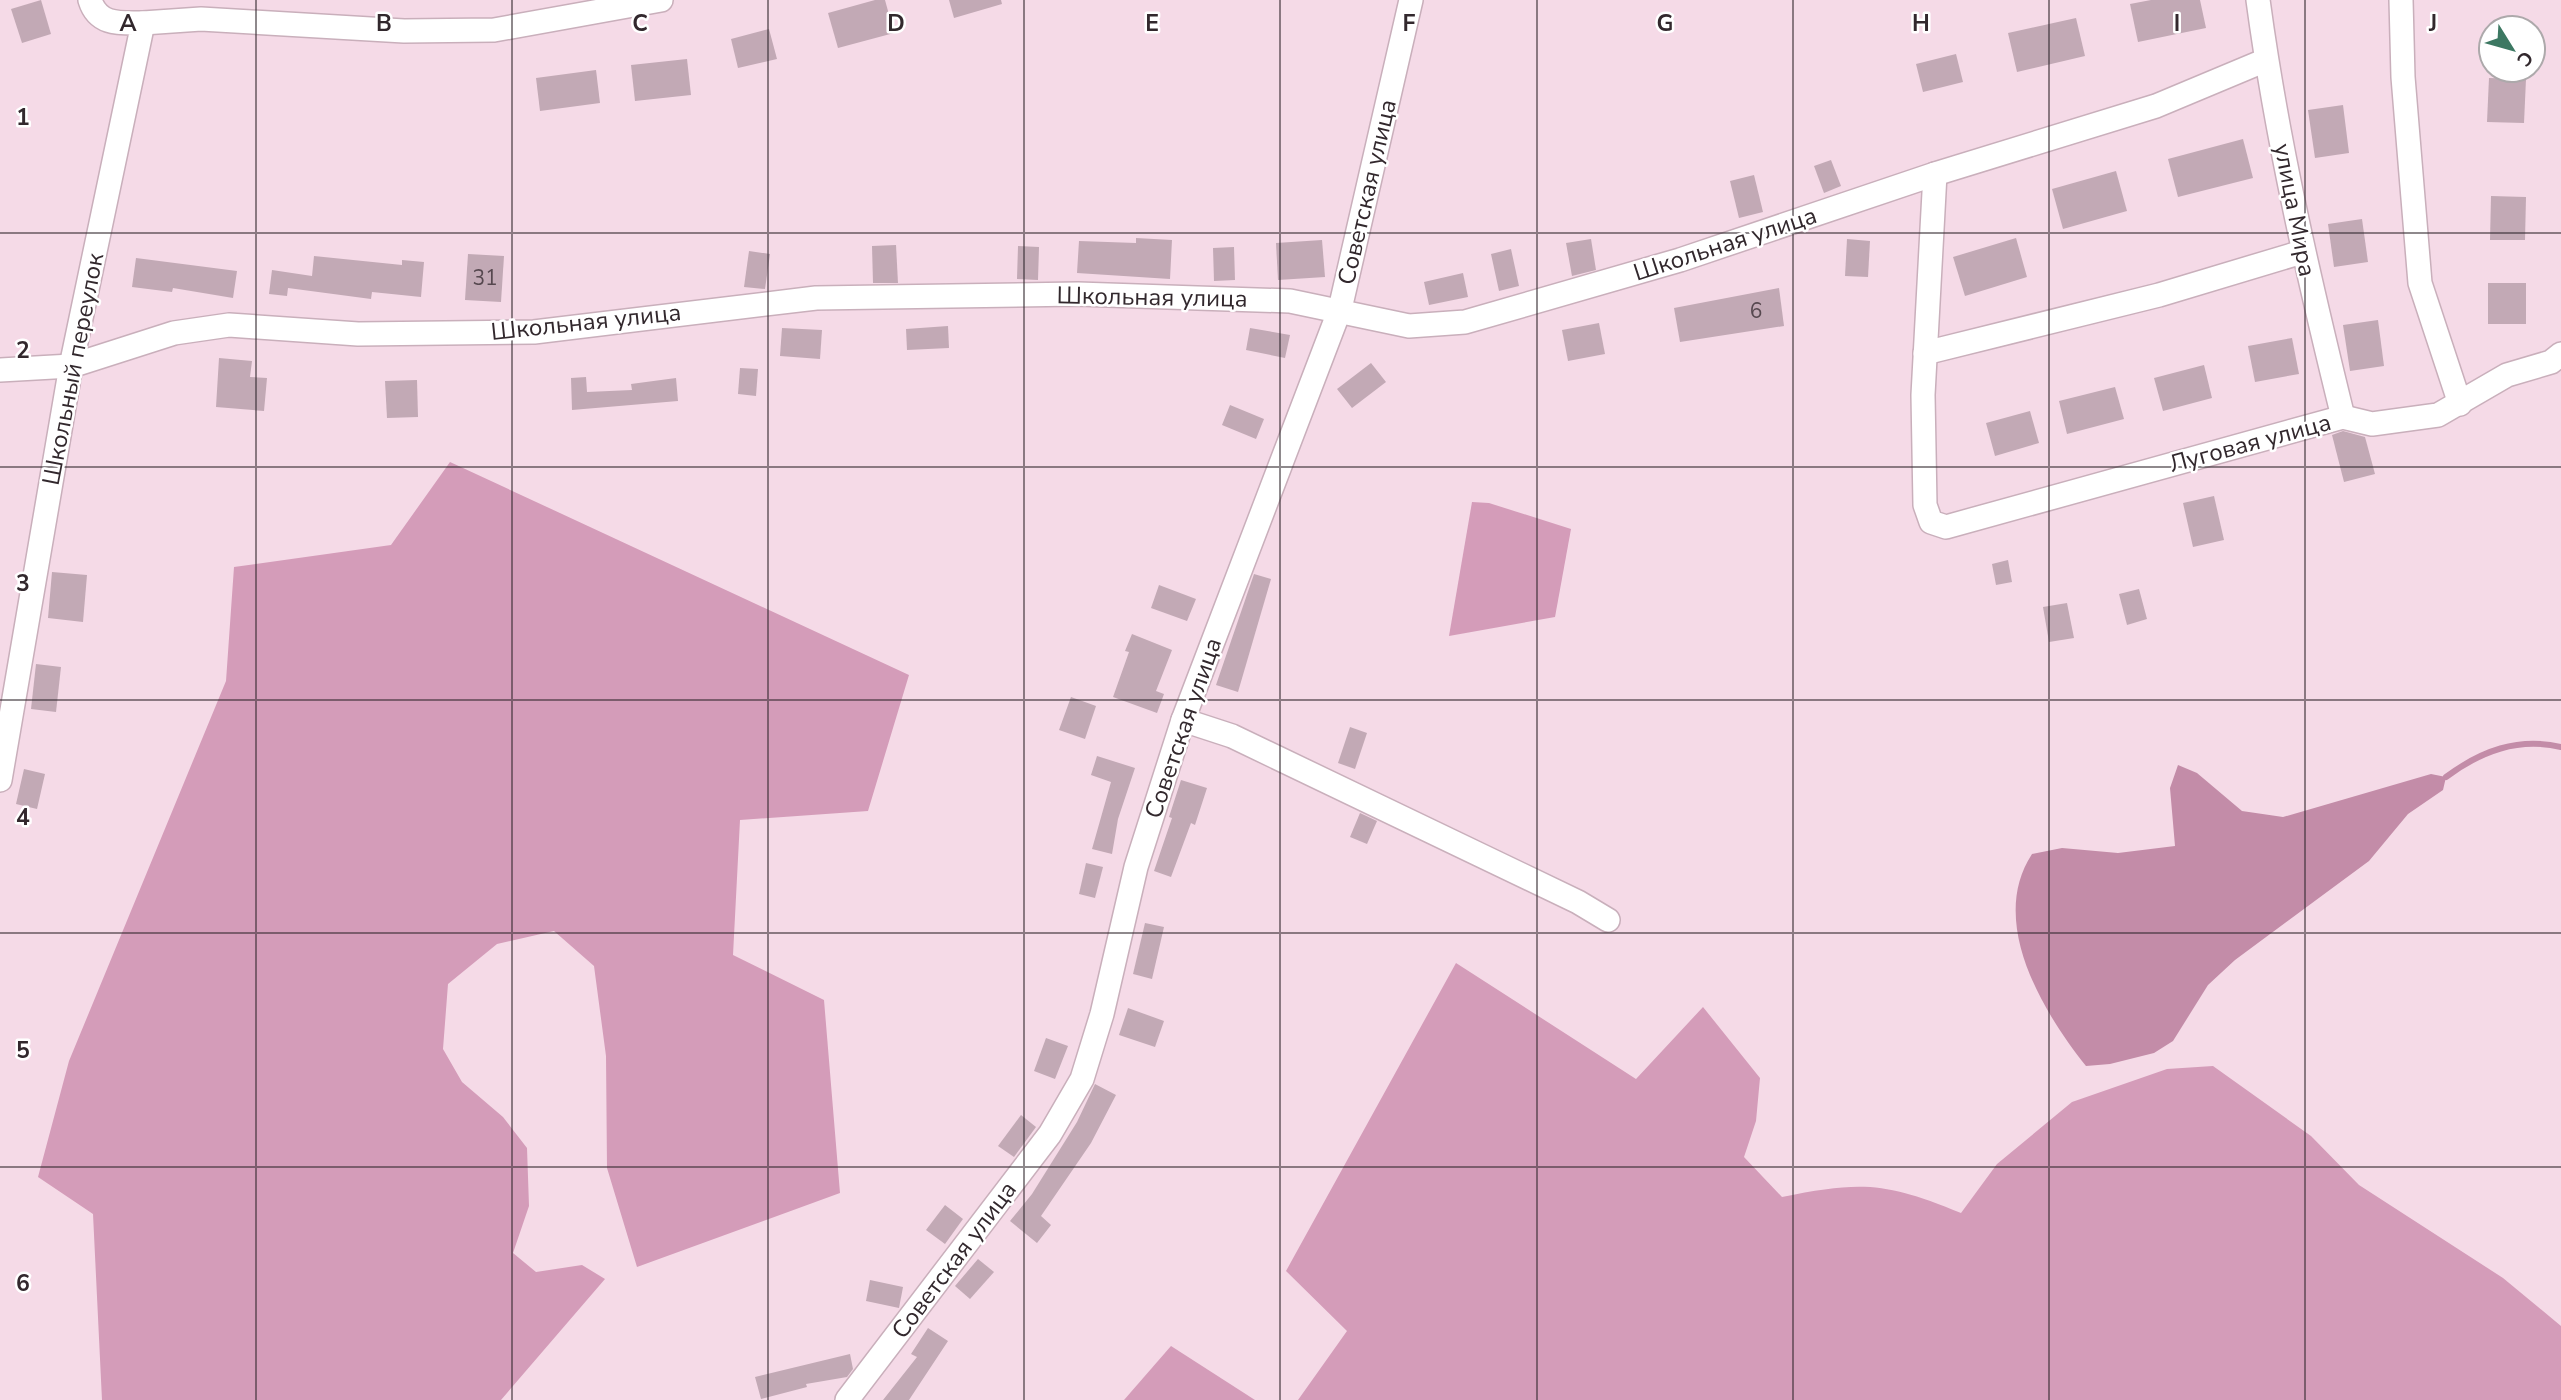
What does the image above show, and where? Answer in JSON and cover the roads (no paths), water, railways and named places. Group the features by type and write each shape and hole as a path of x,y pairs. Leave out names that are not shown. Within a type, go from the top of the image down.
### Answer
{"street":[{"path":"90,0 101,18 114,23 201,19 404,31 494,30 661,0"},
{"name":"Советская улица","path":"848,1400 1050,1134 1082,1079 1102,1014 1136,867 1183,720 1340,310 1411,0"},
{"name":"улица Мира","path":"2259,0 2266,60 2302,252 2343,417"},
{"path":"2401,0 2403,76 2420,283 2460,404"},
{"name":"Школьный переулок","path":"0,780 71,366 143,23"},
{"name":"Школьная улица","path":"0,370 71,366 174,333 229,325 358,334 534,332 816,298 1078,293 1290,301 1409,326 1465,322 1680,260 1935,174 2156,106 2266,60"},
{"path":"1935,174 1925,353 2159,295 2302,252"},
{"name":"Луговая улица","path":"1925,353 1925,505 1931,522 1947,527 2343,417 2372,424 2438,415 2460,404 2488,384 2551,362 2561,354"},
{"path":"1183,720 1233,736 1567,896 1608,920"}],"waterway":[{"path":"2446,777 2486,753 2500,748 2530,744 2561,747"}]}
